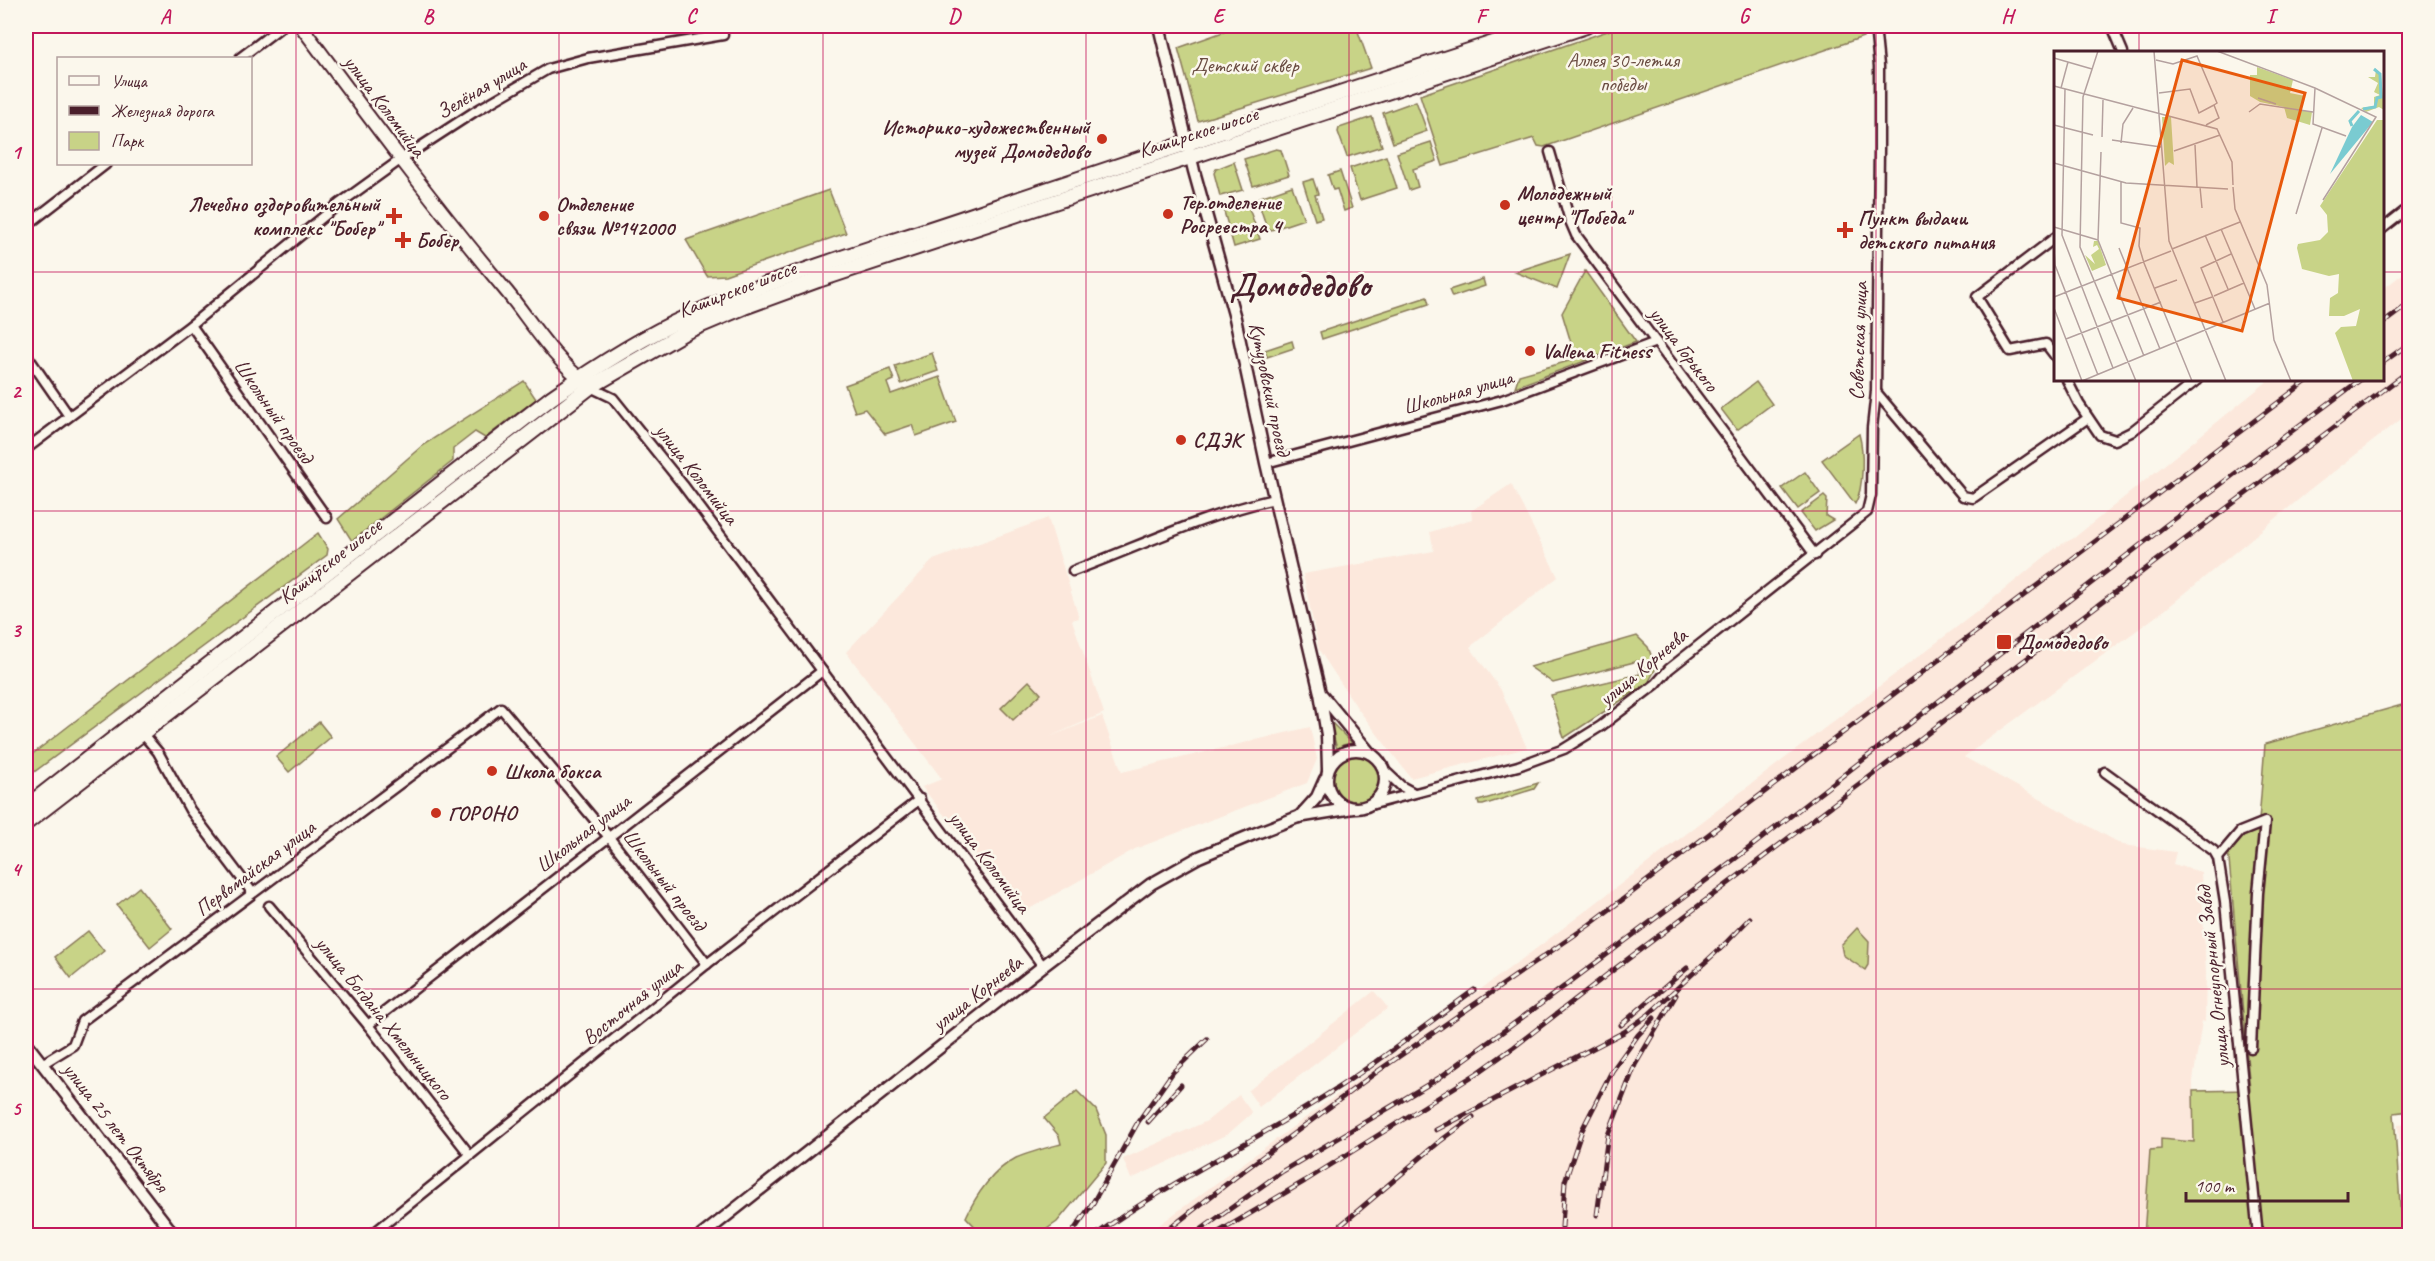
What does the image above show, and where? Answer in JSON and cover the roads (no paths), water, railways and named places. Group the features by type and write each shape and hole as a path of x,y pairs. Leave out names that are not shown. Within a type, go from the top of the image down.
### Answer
{"main road":[{"name":"улица Коломийца","path":"301,26 400,160 562,362 585,383"},
{"name":"Каширское шоссе","path":"26,807 585,383 673,338 744,307 1546,26"},
{"name":"Каширское шоссе","path":"1189,150 1586,26"},
{"name":"Каширское шоссе","path":"26,824 585,383"}],"street":[{"path":"241,57 282,26"},
{"name":"Зелёная улица","path":"26,449 191,325 339,204 400,160 474,112 548,69 588,58 723,35 722,26"},
{"name":"Кутузовский проезд","path":"1159,26 1189,150 1235,318 1266,464 1320,693 1327,735 1327,773"},
{"name":"Советская улица","path":"1867,512 1871,495 1872,428 1876,392 1879,66 1875,26"},
{"path":"2112,26 2123,51"},
{"name":"улица Горького","path":"1550,152 1576,235 1815,555"},
{"path":"26,226 105,165"},
{"path":"2384,227 2409,207"},
{"path":"2054,238 1977,297 2010,351 2046,344 2054,356"},
{"name":"Школьный проезд","path":"191,325 327,518"},
{"name":"Школьная улица","path":"1266,464 1502,400 1656,342"},
{"path":"26,354 69,416"},
{"path":"2068,381 2100,435 2115,440 2131,432 2196,381"},
{"name":"улица Коломийца","path":"585,383 613,398 683,485 1043,966"},
{"path":"1876,392 1963,496 1972,498 2088,418"},
{"path":"1073,571 1184,526 1227,511 1274,499"},
{"name":"улица Корнеева","path":"1370,805 1518,766 1576,743 1656,684 1669,669 1867,512"},
{"name":"Школьная улица","path":"368,1025 822,671"},
{"path":"1320,693 1349,731 1376,757 1384,770 1401,786 1413,792"},
{"name":"Школьный проезд","path":"501,708 608,836 707,964"},
{"name":"Первомайская улица","path":"42,1064 73,1045 82,1021 501,708"},
{"path":"142,733 158,752 190,810 252,892"},
{"path":"1298,818 1317,797 1337,755 1353,749 1369,752"},
{"path":"1327,773 1332,797 1345,807 1353,808 1370,805 1383,789 1384,770"},
{"name":"улица Огнеупорный Завод","path":"2105,772 2214,851 2218,858 2225,902 2258,1236"},
{"name":"Восточная улица","path":"370,1236 707,964 920,800"},
{"name":"улица Корнеева","path":"701,1236 1136,895 1176,869 1230,843 1298,818 1353,808"},
{"path":"2218,858 2240,832 2265,822 2258,893 2251,1048"},
{"name":"улица Богдана Хмельницкого","path":"269,906 368,1025 470,1155"},
{"name":"улица 25 лет Октября","path":"26,1043 175,1236"}],"railway":[{"path":"2384,322 2410,303"},
{"path":"2384,362 2410,343"},
{"path":"1212,1236 1305,1181 1479,1072 1514,1047 2410,370"},
{"path":"1160,1236 1378,1071 1589,925 2307,381"},
{"path":"1192,1236 1283,1171 1439,1078 1538,1006 1744,852 2165,526 2359,381"},
{"path":"1720,949 1750,918"},
{"path":"1436,1130 1624,1032 1648,1015 1725,944"},
{"path":"1621,1025 1687,968"},
{"path":"1368,1068 1474,990"},
{"path":"1597,1215 1608,1135 1635,1065 1676,995"},
{"path":"1562,1227 1565,1181 1582,1130 1612,1071 1638,1035 1654,1018"},
{"path":"1090,1208 1138,1122 1173,1072 1207,1039"},
{"path":"1094,1236 1163,1191 1305,1108 1374,1063"},
{"path":"1148,1122 1181,1085"},
{"path":"1341,1225 1439,1142 1473,1117"},
{"path":"1070,1236 1094,1201"}],"place":[{"name":"Историко-художественный музей Домодедово","path":"1102,139"},
{"name":"Молодежный центр \"Победа\"","path":"1505,205"},
{"name":"Тер.отделение Росреестра 4","path":"1168,214"},
{"name":"Лечебно оздоровительный комплекс \"Бобер\"","path":"394,216"},
{"name":"Отделение связи №142000","path":"544,216"},
{"name":"Пункт выдачи детского питания","path":"1845,230"},
{"name":"Бобер","path":"403,240"},
{"name":"Vallena Fitness","path":"1530,351"},
{"name":"СДЭК","path":"1181,440"},
{"name":"Домодедово","path":"2004,642"},
{"name":"Школа бокса","path":"492,771"},
{"name":"ГОРОНО","path":"436,813"}],"district":[{"name":"Домодедово","path":"1300,285"}],"park label":[{"name":"Детский сквер","path":"1245,65"},
{"name":"Аллея 30-летия победы","path":"1623,72"}]}
